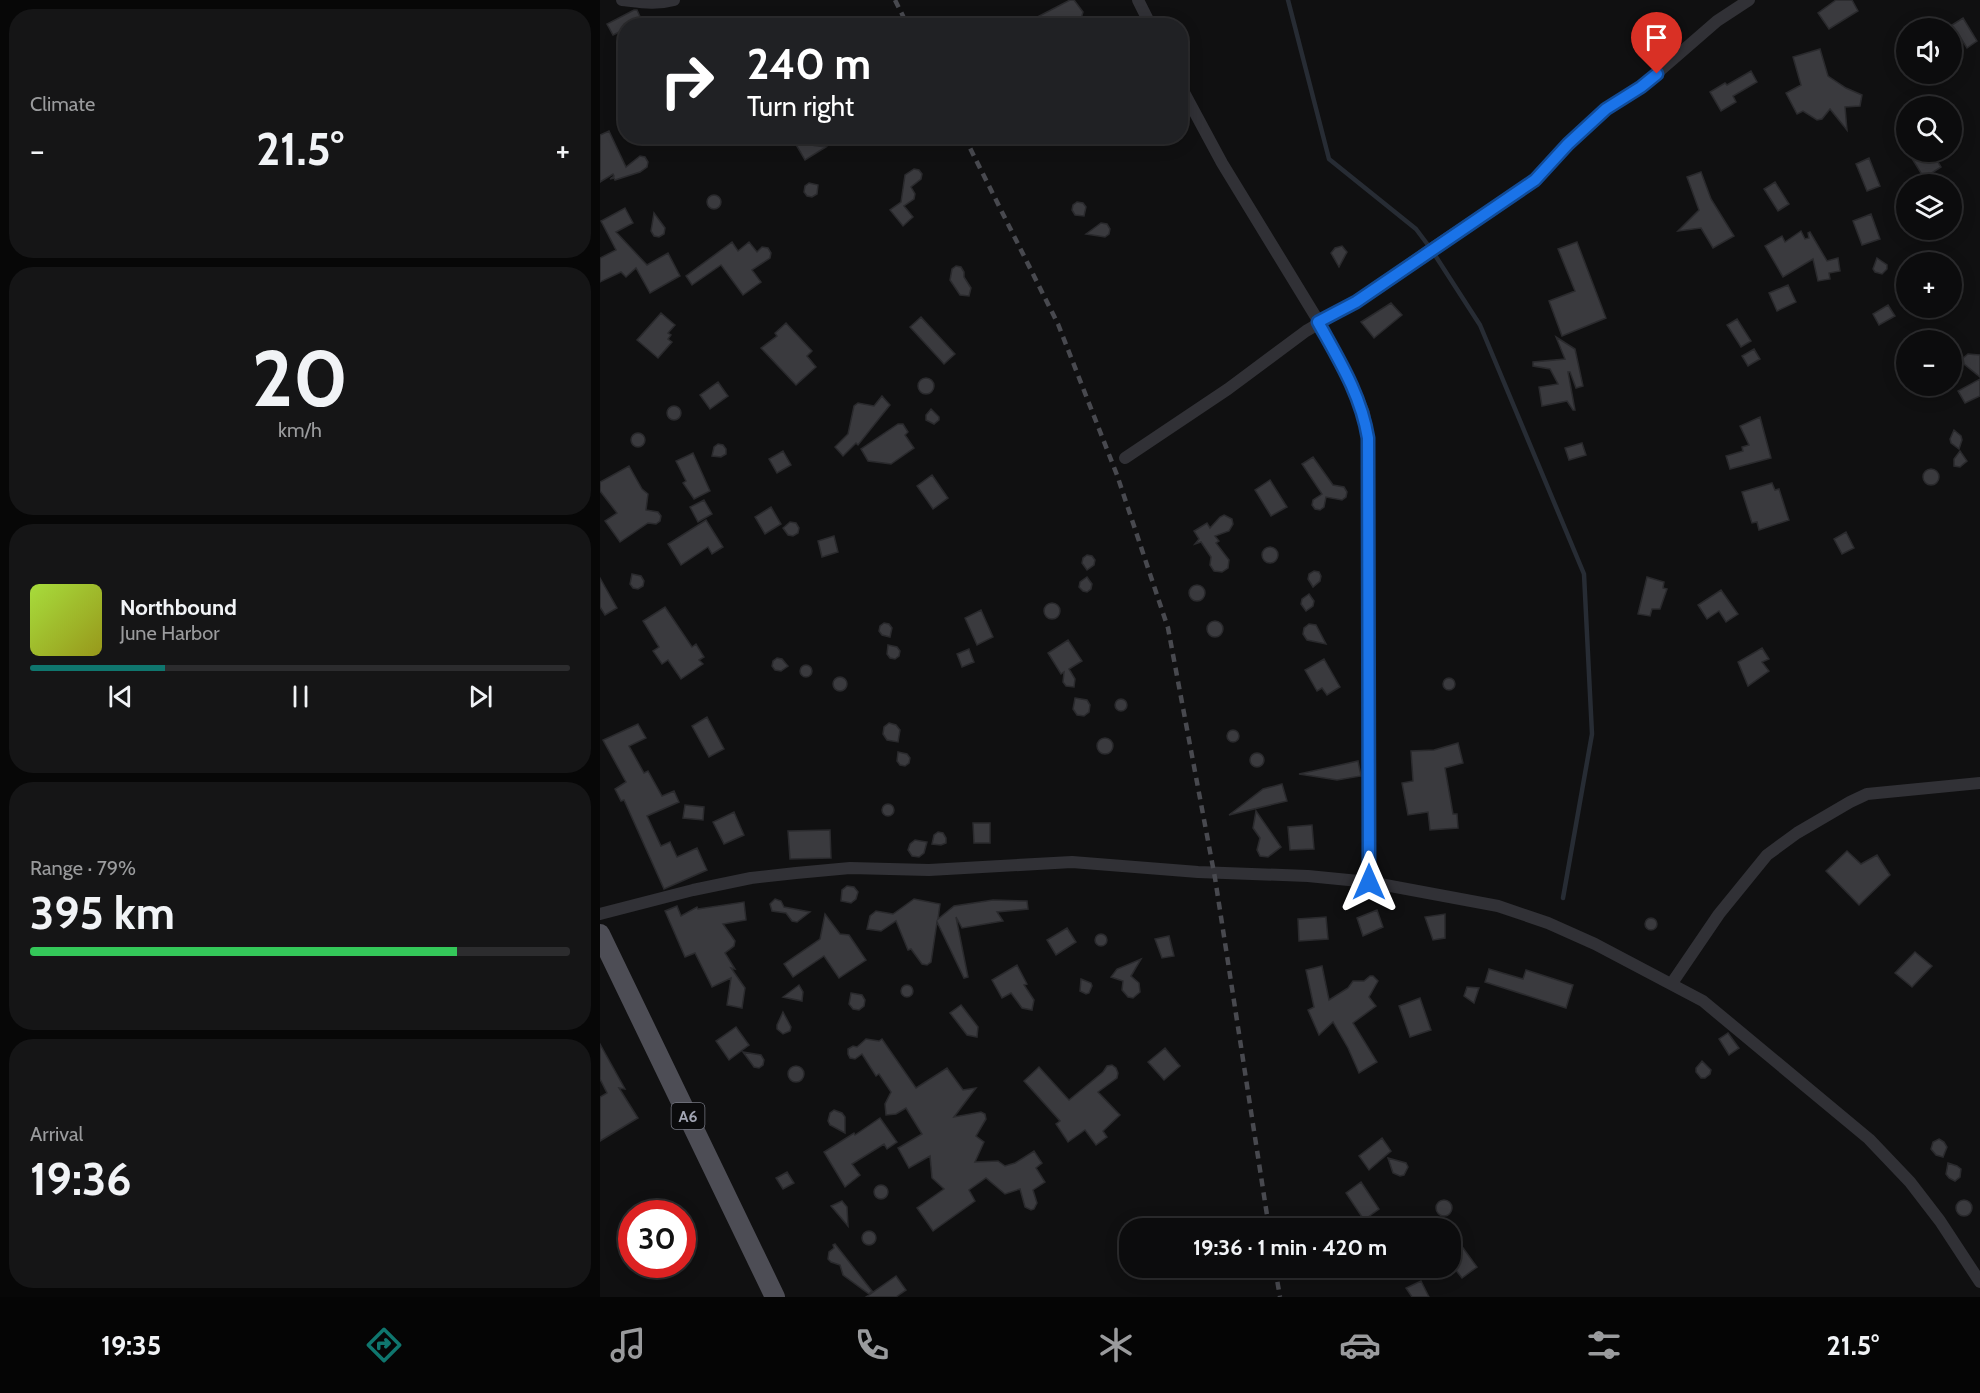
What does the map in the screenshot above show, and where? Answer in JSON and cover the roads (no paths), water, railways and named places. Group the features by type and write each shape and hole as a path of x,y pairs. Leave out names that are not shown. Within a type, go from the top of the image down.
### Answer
{"main road":[{"name":"A6","path":"600,934 776,1297"}],"street":[{"path":"622,0 655,3 674,0"},
{"path":"1138,0 1147,18"},
{"path":"1125,458 1228,389 1318,322 1356,302 1535,180 1568,144 1606,109 1641,87 1717,21 1749,0"},
{"path":"1188,100 1222,163 1318,322 1364,413 1368,438 1369,882"},
{"path":"1672,983 1719,914 1767,855 1797,833 1868,794 1980,783"},
{"path":"600,914 751,878 850,868 929,870 1072,862 1198,872 1308,876 1369,882 1507,909 1548,923 1596,944 1672,983 1712,1008 1869,1139 1910,1182 1940,1221 1980,1282"}],"waterway":[{"path":"1288,0 1329,159 1416,229 1480,325 1584,574 1592,734 1563,898"}],"railway":[{"path":"895,0 904,18"},
{"path":"968,144 1058,324 1117,475 1168,628 1215,878 1267,1218"},
{"path":"1277,1278 1280,1297"}]}
